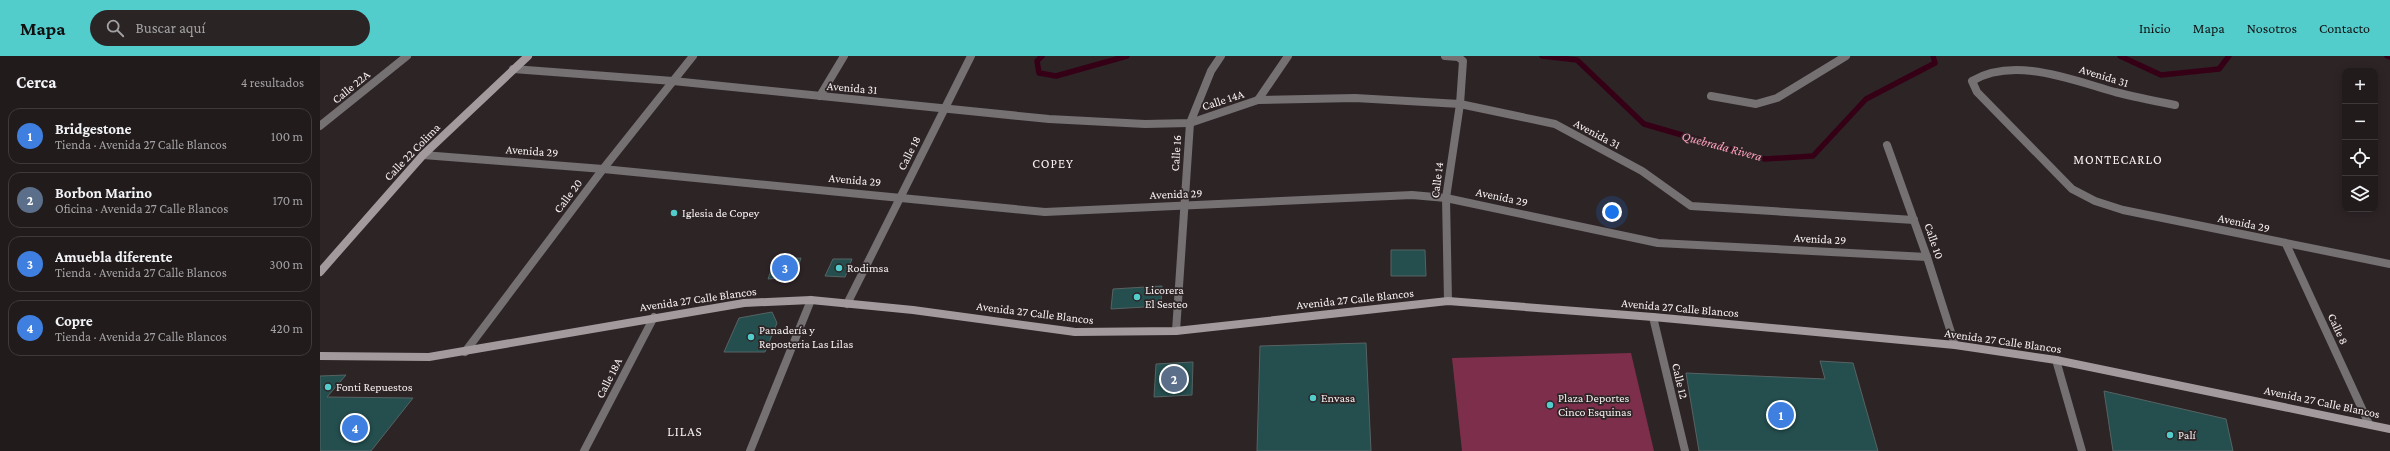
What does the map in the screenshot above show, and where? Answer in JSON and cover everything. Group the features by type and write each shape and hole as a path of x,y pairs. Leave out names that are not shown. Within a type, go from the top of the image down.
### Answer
{"main road":[{"name":"Calle 22 Colima","path":"320,272 423,155 528,56"},
{"name":"Avenida 27 Calle Blancos","path":"320,356 429,357 465,352 654,317 744,303 811,300 913,310 1075,332 1176,331 1448,301 1652,317 1955,346 2056,360 2390,429"}],"street":[{"name":"Calle 22A","path":"320,126 407,56"},
{"name":"Calle 20","path":"465,352 603,169 693,56"},
{"path":"820,96 844,56"},
{"name":"Calle 18","path":"847,304 899,196 971,56"},
{"name":"Calle 16","path":"1176,331 1190,123 1210,71 1221,56"},
{"name":"Calle 14A","path":"1190,123 1258,100 1288,56"},
{"name":"Calle 14","path":"1445,56 1458,58 1463,62 1460,104 1446,198 1448,301"},
{"path":"1711,96 1756,104 1777,98 1843,57"},
{"name":"Avenida 31","path":"2095,201 2072,188 1977,92 1972,81 1978,73 2004,67 2027,67 2064,75 2105,89 2175,105"},
{"name":"Avenida 31","path":"513,69 672,81 946,107 1049,119 1145,124 1190,123"},
{"name":"Avenida 31","path":"1258,100 1356,98 1460,104 1555,124 1642,171 1691,206 1914,220"},
{"name":"Calle 10","path":"1887,145 1927,257 1955,346"},
{"name":"Avenida 29","path":"423,155 603,169 899,196 1045,212 1412,195 1446,198 1658,243 1927,257"},
{"name":"Avenida 29","path":"2095,201 2123,210 2390,264"},
{"name":"Calle 8","path":"2286,244 2368,424"},
{"path":"750,451 811,300"},
{"name":"Calle 18A","path":"584,451 654,317"},
{"name":"Calle 12","path":"1652,317 1684,451"},
{"path":"2056,360 2082,451"}],"shaded area":[{"name":"Plaza Deportes Cinco Esquinas","path":"1631,353 1654,451 1462,451 1452,358"}],"building":[{"path":"1391,250 1425,250 1426,276 1391,276"},
{"path":"801,258 795,277 768,279 775,259"},
{"name":"Rodimsa","path":"833,259 852,259 845,277 825,276"},
{"name":"Licorera El Sesteo","path":"1162,286 1161,306 1111,309 1113,289"},
{"name":"Panadería y Reposteria Las Lilas","path":"772,312 777,323 765,352 724,352 739,318"},
{"name":"Envasa","path":"1366,343 1371,451 1257,451 1260,346"},
{"path":"1820,361 1853,363 1878,451 1699,451 1686,373 1825,379"},
{"path":"1193,362 1192,395 1154,397 1156,364"},
{"path":"346,375 327,397 413,398 371,451 320,451 320,376"},
{"name":"Palí","path":"2104,391 2226,419 2233,451 2113,451"}],"waterway":[{"name":"Quebrada Rivera","path":"1042,56 1037,61 1039,73 1056,76 1127,56"},
{"name":"Quebrada Rivera","path":"1542,56 1577,60 1644,124 1765,159 1813,156 1866,99 1935,63 1933,56"},
{"name":"Quebrada Rivera","path":"2120,56 2161,75 2219,69 2229,56"}],"place":[{"name":"Iglesia de Copey","path":"674,213"},
{"name":"Amuebla diferente","path":"785,268"},
{"name":"Rodimsa","path":"839,268"},
{"name":"Licorera El Sesteo","path":"1137,297"},
{"name":"Panadería y Reposteria Las Lilas","path":"751,337"},
{"name":"Borbon Marino","path":"1174,379"},
{"name":"Fonti Repuestos","path":"328,387"},
{"name":"Envasa","path":"1313,398"},
{"name":"Plaza Deportes Cinco Esquinas","path":"1550,405"},
{"name":"Bridgestone","path":"1781,415"},
{"name":"Copre","path":"355,428"},
{"name":"Palí","path":"2170,435"}],"district":[{"name":"MONTECARLO","path":"2118,159"},
{"name":"COPEY","path":"1053,163"},
{"name":"LILAS","path":"685,431"}]}
